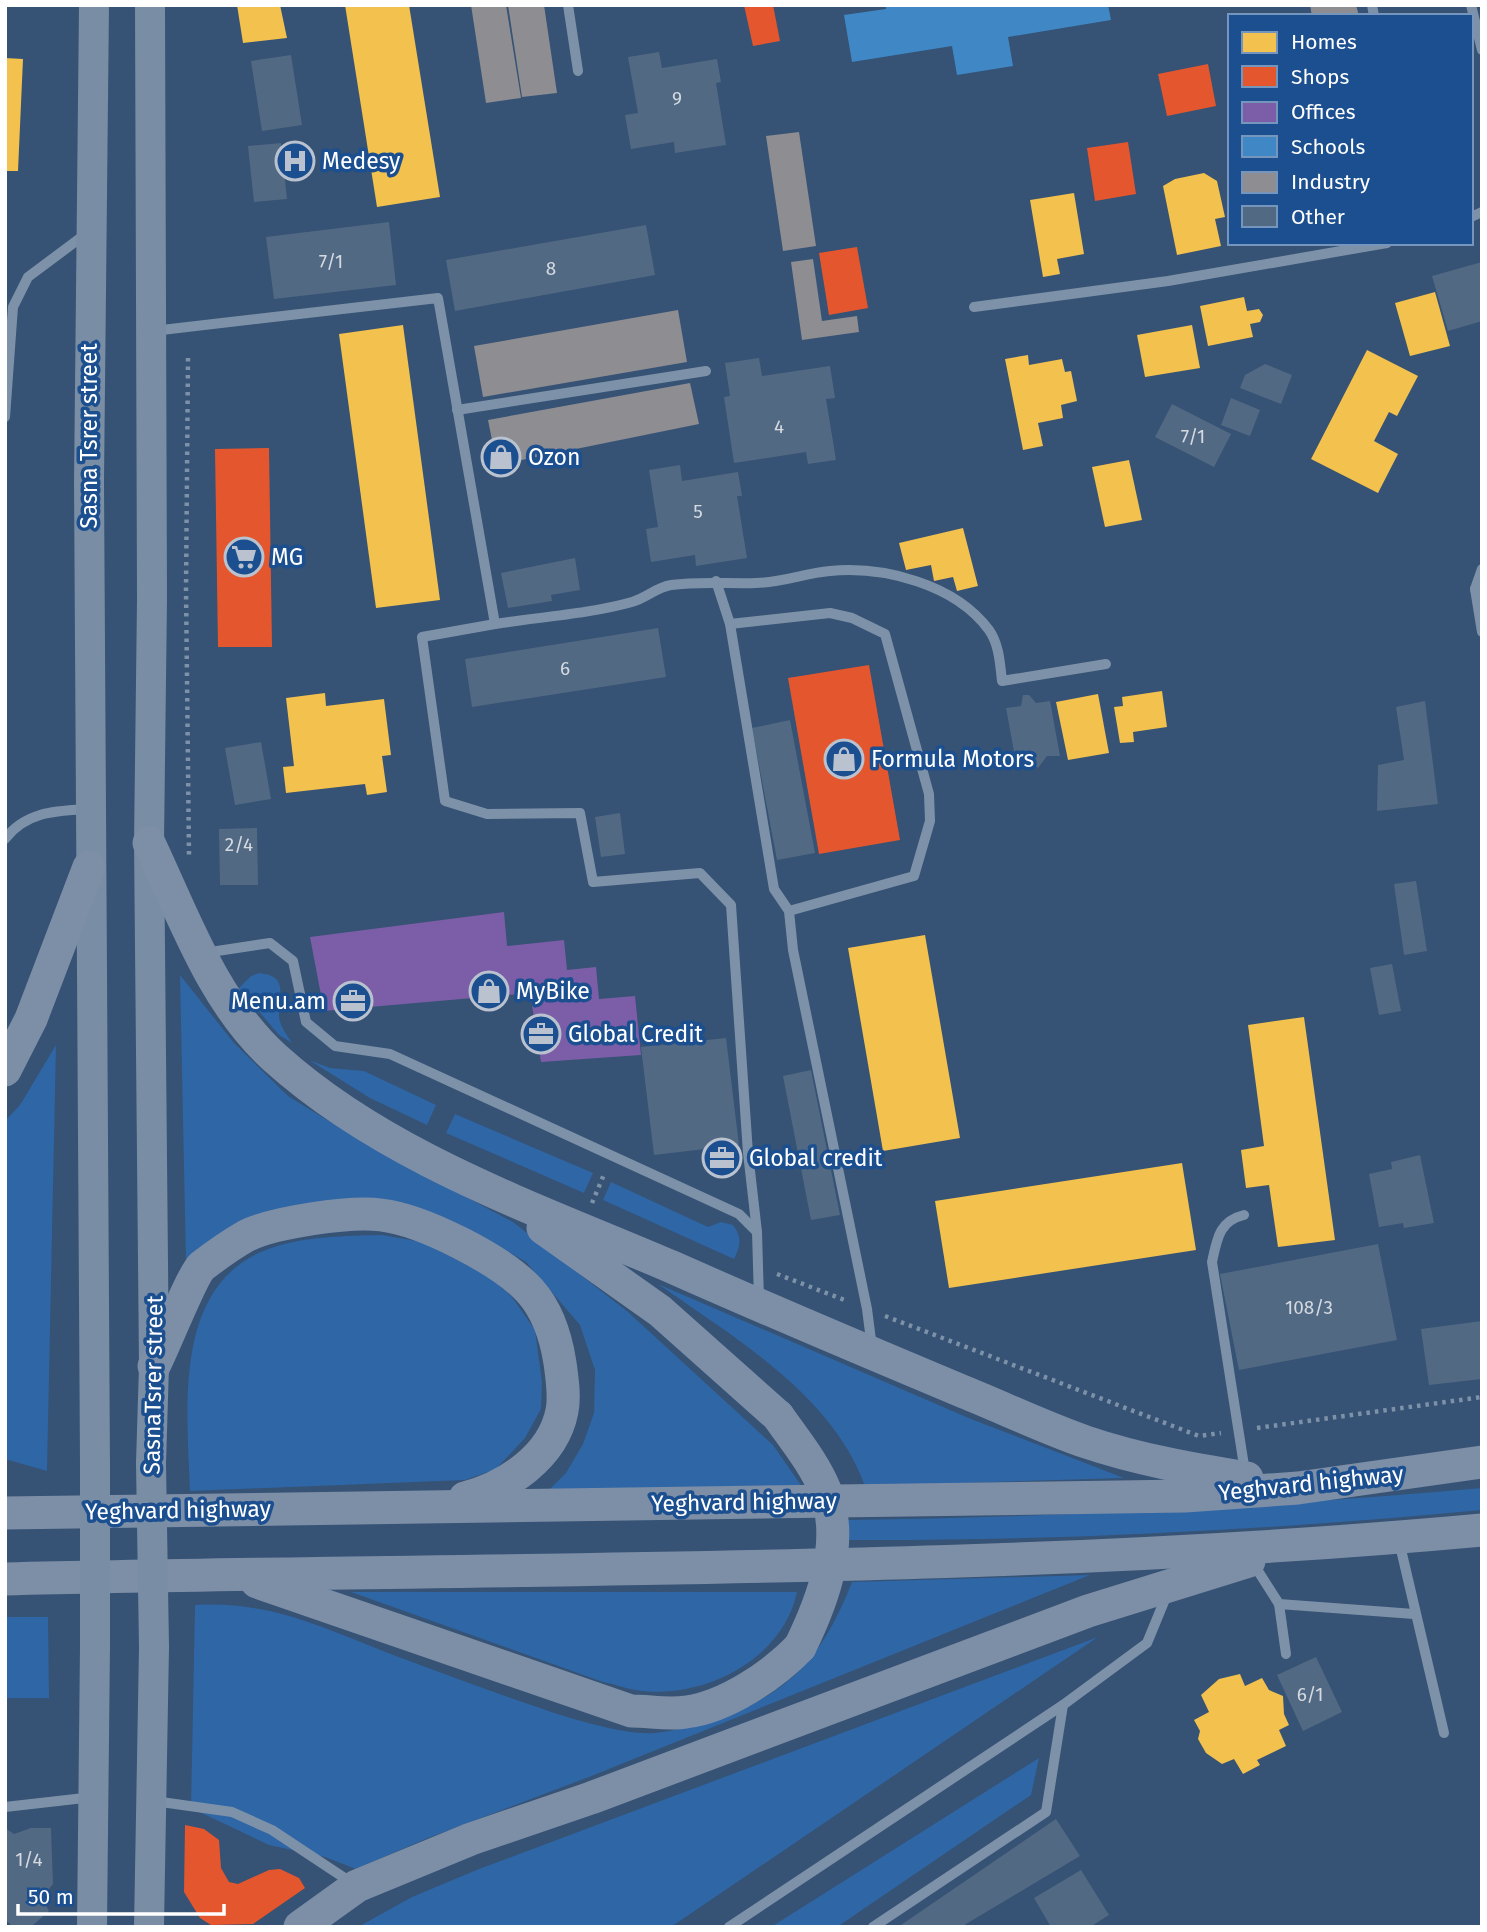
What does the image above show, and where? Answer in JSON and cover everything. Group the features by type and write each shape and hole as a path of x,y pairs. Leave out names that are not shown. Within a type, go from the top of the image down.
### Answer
{"main road":[{"name":"Sasna Tsrer street","path":"89,867 89,232 94,5"},
{"path":"150,5 152,598 149,843 214,982 243,1024 274,1058 331,1103 394,1141 466,1178 1086,1442 1170,1465 1298,1488"},
{"name":"SasnaTsrer street","path":"149,843 155,1366 151,1463 154,1647 149,1927"},
{"path":"5,1070 31,1019 89,867"},
{"path":"89,867 96,1462 92,1927"},
{"path":"234,1575 631,1711 687,1712 719,1701 769,1674 800,1647 825,1590 831,1553 831,1524 825,1491 778,1416 660,1311 602,1267 466,1178"},
{"path":"155,1366 200,1268 247,1236 312,1218 381,1215 451,1238 512,1273 532,1293 547,1316 557,1345 562,1410 543,1449 510,1480 489,1492 436,1506"},
{"name":"Yeghvard highway","path":"5,1513 1185,1496 1298,1488 1482,1462"},
{"path":"5,1498 55,1512"},
{"path":"5,1579 892,1563 1307,1547 1482,1530"},
{"path":"300,1927 357,1886 471,1839 1172,1583 1307,1547"}],"lane":[{"path":"568,5 578,71"},
{"path":"1471,5 1482,50"},
{"path":"5,417 13,307 28,277 89,232"},
{"path":"974,307 1168,281 1375,245"},
{"path":"150,331 438,298 495,624"},
{"path":"457,410 706,371"},
{"path":"1482,569 1478,588 1482,632"},
{"path":"759,1305 757,1232 748,1153 732,905 700,873 593,882 580,813 487,814 445,801 422,637 633,602 667,586 716,581 757,583 853,570 900,576 954,599 973,612 990,631 998,650 1002,681 1106,664"},
{"path":"716,581 730,624 774,889 789,911 793,950 867,1309 872,1353"},
{"path":"730,624 830,613 852,618 885,634 929,794 930,821 914,876 789,911"},
{"path":"5,839 11,825 39,815 89,809"},
{"path":"201,954 270,943 293,961 306,1022 335,1046 390,1054 721,1205 739,1214 757,1232"},
{"path":"1244,1214 1229,1219 1217,1235 1212,1262 1246,1478"},
{"path":"1399,1538 1414,1614 1444,1733"},
{"path":"1252,1560 1279,1604 1286,1654"},
{"path":"729,1927 1063,1705 1147,1643 1172,1583"},
{"path":"1279,1604 1414,1614"},
{"path":"873,1927 1046,1812 1063,1705"},
{"path":"5,1807 93,1797"},
{"path":"151,1800 232,1812 272,1830 357,1886"}],"path":[{"path":"188,358 186,589 189,859"},
{"path":"594,1197 603,1178"},
{"path":"579,1198 604,1208"},
{"path":"758,1267 1199,1436 1482,1397"}],"shaded area":[{"path":"259,973 275,978 279,983 280,1020 292,1043 279,1035 239,988 251,976"},
{"path":"180,975 234,1043 288,1096 363,1142 513,1222 628,1312 773,1445 805,1491 548,1491 566,1473 583,1444 594,1413 595,1370 580,1325 526,1262 457,1223 396,1205 186,1264"},
{"path":"56,1045 47,1471 5,1459 5,1121 20,1105"},
{"path":"309,1060 330,1068 364,1071 436,1105 427,1125 370,1098"},
{"path":"455,1114 593,1173 584,1193 446,1133"},
{"path":"611,1182 708,1227 721,1222 733,1225 740,1241 734,1259 603,1200"},
{"path":"382,1235 422,1242 490,1277 512,1297 535,1330 542,1382 541,1409 525,1438 496,1469 465,1480 190,1491 187,1422 192,1351 201,1318 216,1288 239,1265 271,1248 312,1239"},
{"path":"658,1284 971,1419 1124,1478 865,1486 850,1453 829,1423 805,1396 748,1347"},
{"path":"1482,1488 1482,1510 1403,1517 1244,1529 1085,1536 847,1540 847,1520 1164,1510"},
{"path":"1090,1575 356,1869 325,1857 269,1845 191,1808 195,1605 247,1607 294,1617 563,1716 628,1732 655,1733 723,1717 775,1691 807,1662 820,1645 852,1582"},
{"path":"351,1592 797,1592 789,1616 775,1638 757,1656 736,1671 712,1682 661,1692 635,1690 603,1682"},
{"path":"5,1617 48,1617 49,1698 5,1698"},
{"path":"1098,1637 671,1927 358,1927 412,1897 479,1869"},
{"path":"1039,1758 1031,1795 837,1927 771,1927"}],"building: Homes":[{"path":"237,5 280,5 287,38 243,43"},
{"path":"345,5 409,5 440,197 377,207"},
{"path":"5,58 23,59 18,171 5,171"},
{"path":"1204,173 1217,181 1225,217 1215,219 1221,246 1177,255 1163,186 1175,179"},
{"path":"1074,193 1084,254 1057,259 1060,274 1043,277 1030,200"},
{"path":"1435,292 1450,346 1410,356 1395,303"},
{"path":"1244,297 1247,311 1259,309 1263,315 1260,322 1250,324 1253,337 1208,346 1200,306"},
{"path":"403,325 440,600 376,608 339,334"},
{"path":"1192,325 1200,368 1145,377 1137,335"},
{"path":"1367,350 1418,376 1397,416 1389,412 1374,441 1398,454 1378,493 1311,459"},
{"path":"1028,355 1029,365 1062,359 1065,372 1071,371 1077,401 1061,405 1063,418 1038,423 1043,446 1023,450 1005,359"},
{"path":"1129,460 1142,520 1105,527 1092,467"},
{"path":"963,528 978,586 957,591 953,577 934,581 931,565 906,570 899,543"},
{"path":"1162,691 1167,727 1133,732 1134,742 1120,743 1114,707 1123,706 1122,697"},
{"path":"325,693 326,706 384,699 391,755 382,756 387,792 367,795 365,784 286,793 283,767 294,766 286,698"},
{"path":"1098,694 1109,753 1068,760 1056,702"},
{"path":"925,935 960,1138 883,1151 848,948"},
{"path":"1304,1017 1335,1240 1278,1247 1269,1185 1246,1188 1241,1150 1264,1146 1248,1025"},
{"path":"1182,1163 1196,1250 949,1288 935,1201"},
{"path":"1240,1674 1245,1686 1262,1678 1269,1690 1283,1696 1284,1714 1289,1725 1279,1730 1286,1746 1257,1760 1260,1765 1243,1774 1234,1759 1222,1764 1206,1753 1198,1739 1200,1731 1194,1720 1209,1712 1201,1695 1219,1679"}],"building: Shops":[{"path":"744,5 773,5 780,41 753,46"},
{"path":"1208,64 1216,106 1167,116 1158,74"},
{"path":"1128,142 1136,194 1095,201 1087,148"},
{"path":"857,247 868,308 829,315 819,253"},
{"path":"269,448 272,647 218,647 215,449"},
{"name":"Formula Motors","path":"869,665 900,840 819,854 788,678"},
{"path":"185,1825 204,1829 219,1840 221,1868 229,1882 238,1884 269,1870 280,1869 299,1878 305,1888 253,1924 211,1925 200,1918 184,1892"}],"building: Offices":[{"path":"504,912 507,946 564,940 567,970 596,967 599,999 635,996 641,1055 541,1062 530,993 324,1011 310,937"}],"building: Schools":[{"path":"886,5 1108,5 1111,20 1008,37 1013,66 957,75 952,46 852,62 844,15 886,9"}],"building: Industry":[{"path":"471,5 506,5 521,98 486,103"},
{"path":"508,5 544,5 557,93 522,97"},
{"path":"1310,5 1356,5 1358,14 1312,14"},
{"path":"799,132 816,246 783,251 766,136"},
{"path":"813,259 822,321 857,316 859,332 802,340 791,262"},
{"path":"678,310 687,362 483,397 474,346"},
{"path":"690,383 699,424 497,465 488,420"}],"building: Other":[{"path":"659,52 662,68 717,59 721,82 716,83 726,145 675,153 674,142 631,149 625,115 638,113 628,57"},
{"path":"291,55 302,125 262,131 251,61"},
{"path":"281,143 287,199 254,202 248,146"},
{"path":"389,222 396,285 274,299 266,237"},
{"path":"646,225 655,275 455,311 446,260"},
{"path":"1482,262 1482,321 1448,331 1432,276"},
{"path":"759,358 762,376 830,366 835,398 826,399 836,460 808,464 806,452 734,463 724,397 730,396 725,363"},
{"path":"1265,364 1292,375 1281,404 1240,388 1245,375"},
{"path":"1231,398 1260,410 1250,436 1221,425"},
{"path":"1172,404 1231,434 1214,467 1155,437"},
{"path":"680,465 682,481 738,472 742,496 737,496 747,558 696,566 695,555 651,562 646,529 658,527 649,470"},
{"path":"575,558 580,590 551,595 552,601 508,608 501,573"},
{"path":"658,628 666,677 472,707 465,659"},
{"path":"1023,695 1029,695 1036,703 1050,701 1060,756 1047,756 1038,768 1029,760 1016,762 1006,708 1021,706"},
{"path":"1425,701 1438,804 1377,811 1378,765 1404,760 1396,707"},
{"path":"790,720 815,853 777,860 752,728"},
{"path":"261,742 271,799 235,805 225,748"},
{"path":"620,813 625,854 601,857 595,817"},
{"path":"257,828 258,885 220,885 219,829"},
{"path":"1416,881 1427,951 1404,955 1394,884"},
{"path":"1392,964 1401,1011 1379,1015 1370,968"},
{"path":"726,1038 739,1145 654,1155 641,1047"},
{"path":"811,1070 840,1215 811,1220 783,1076"},
{"path":"1420,1155 1434,1223 1404,1228 1403,1223 1379,1227 1369,1174 1392,1169 1391,1162"},
{"path":"1378,1244 1397,1340 1239,1370 1220,1274"},
{"path":"1482,1321 1482,1379 1429,1385 1421,1329"},
{"path":"1316,1657 1342,1712 1303,1731 1277,1675"},
{"path":"1056,1819 1080,1856 961,1927 898,1927"},
{"path":"5,1828 14,1834 31,1828 51,1828 53,1884 42,1898 49,1911 31,1927 13,1927 5,1919"},
{"path":"1081,1870 1109,1915 1090,1927 1051,1927 1034,1898"}],"place":[{"name":"Medesy","path":"295,161"},
{"name":"Ozon","path":"501,457"},
{"name":"MG","path":"244,557"},
{"name":"Formula Motors","path":"844,759"},
{"name":"MyBike","path":"489,991"},
{"name":"Menu.am","path":"353,1001"},
{"name":"Global Credit","path":"541,1034"},
{"name":"Global credit","path":"722,1158"}]}
